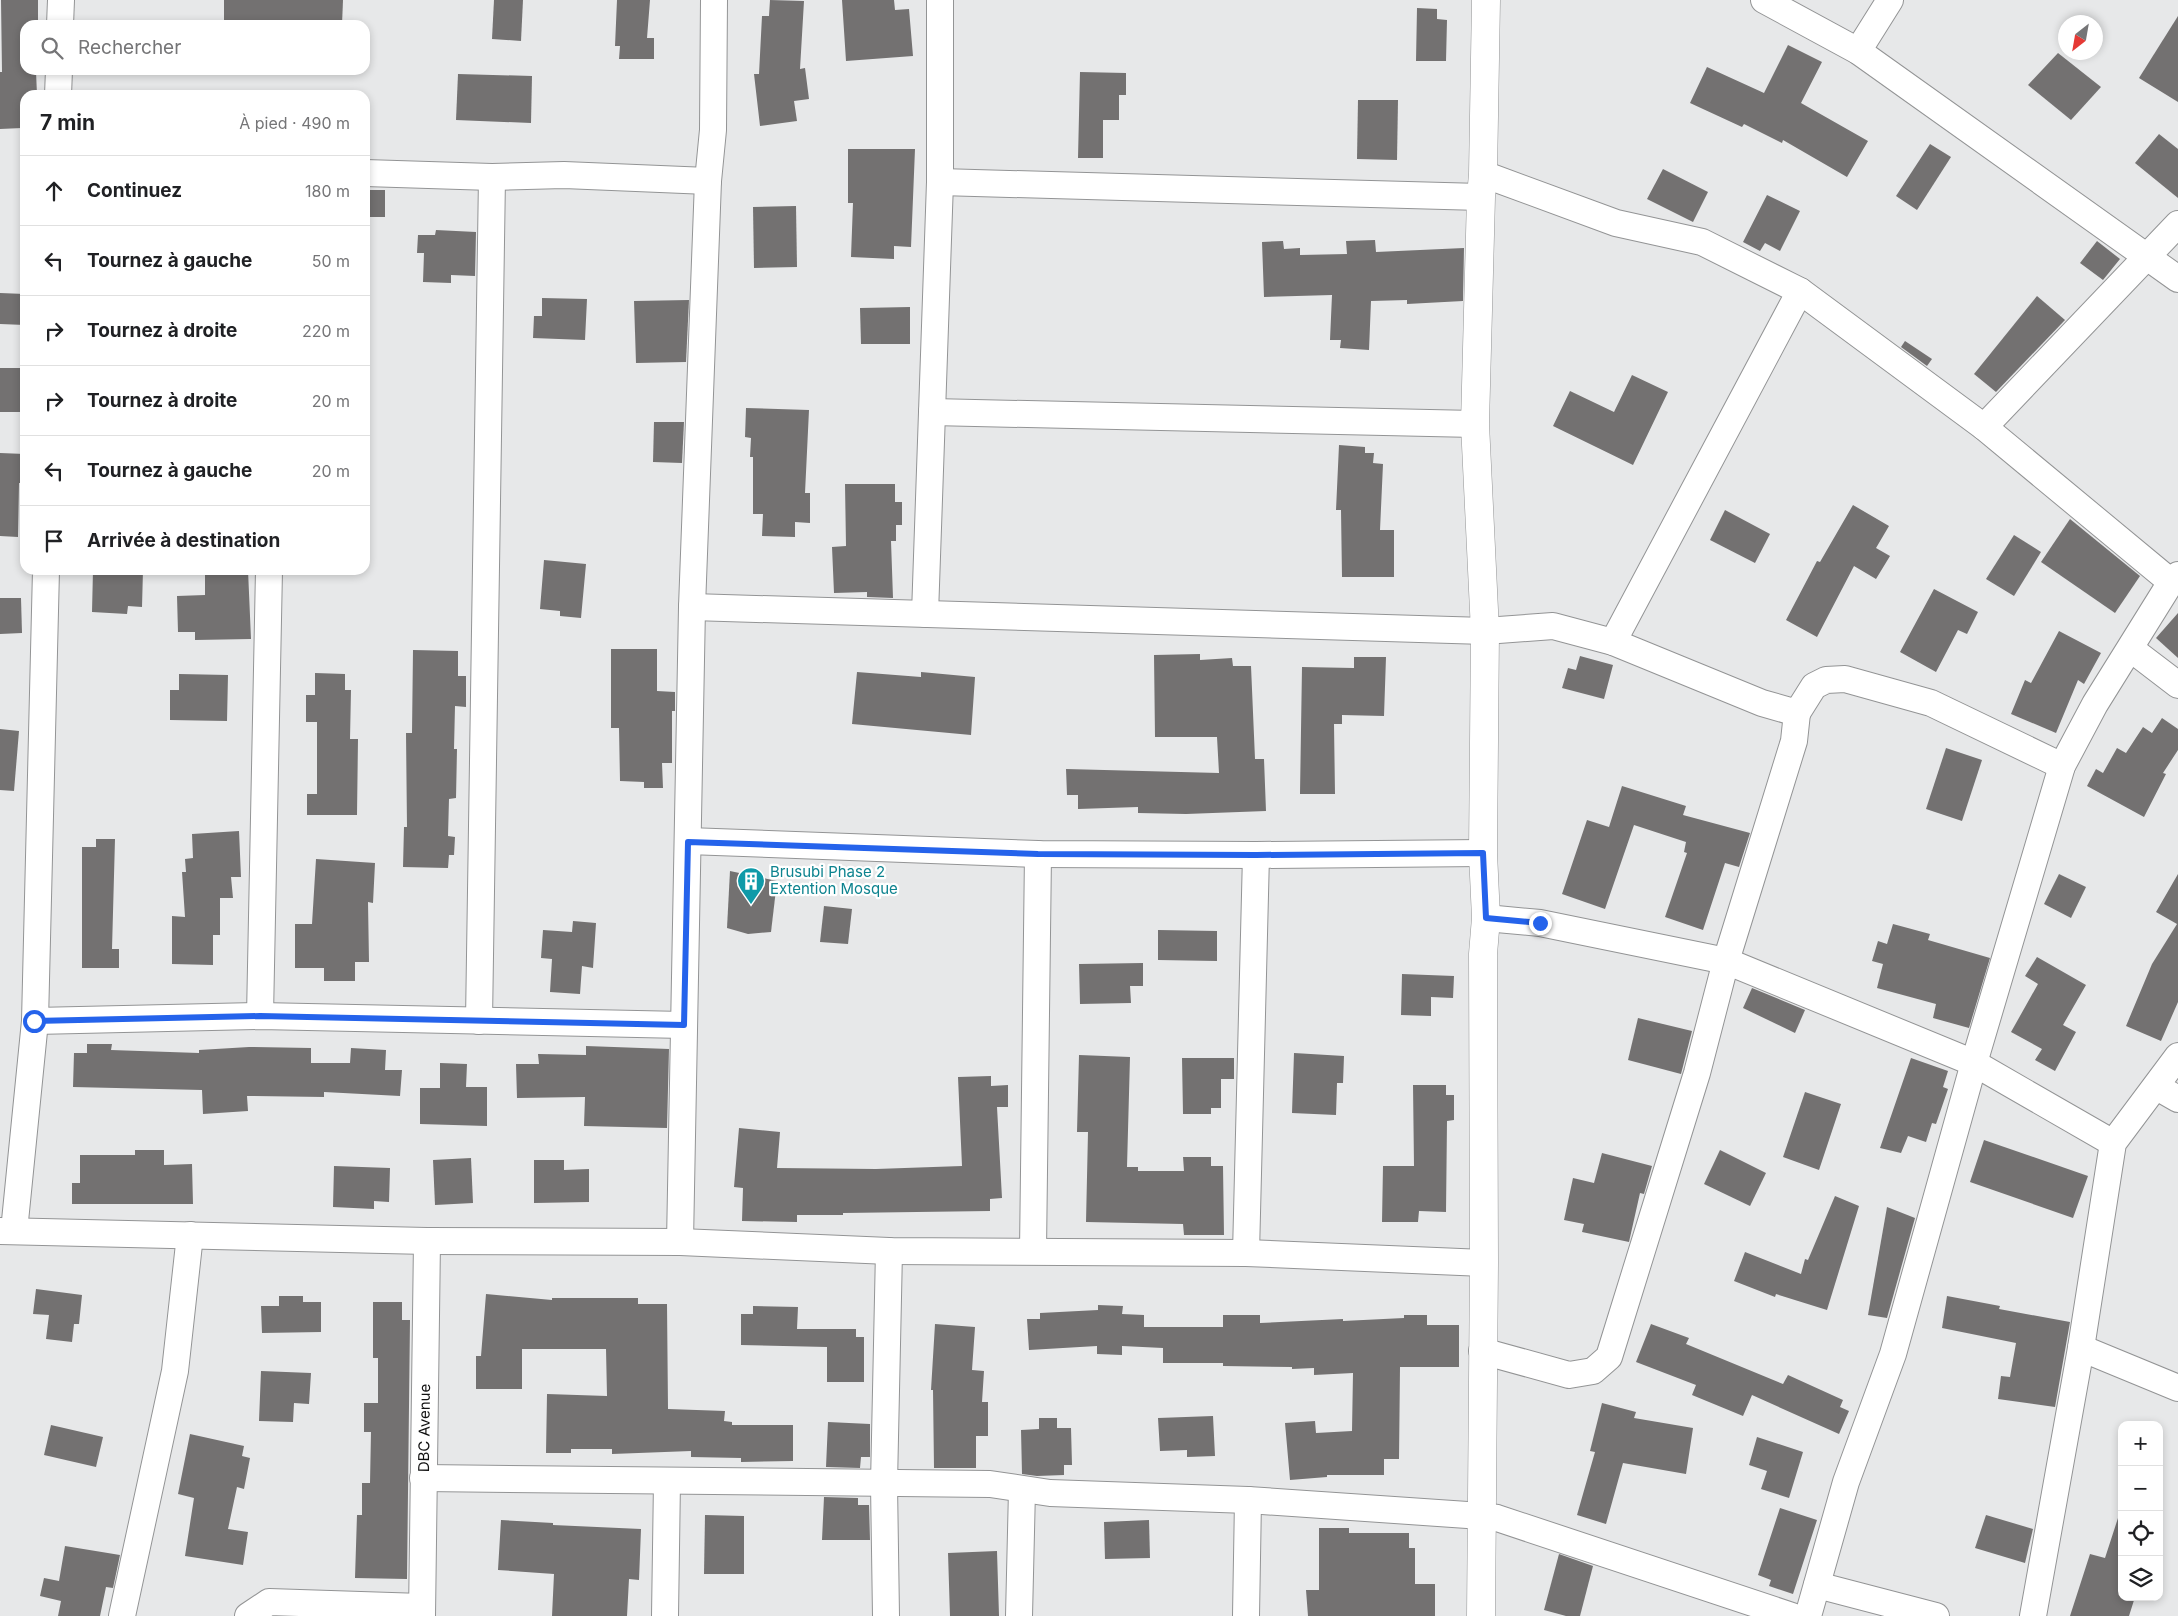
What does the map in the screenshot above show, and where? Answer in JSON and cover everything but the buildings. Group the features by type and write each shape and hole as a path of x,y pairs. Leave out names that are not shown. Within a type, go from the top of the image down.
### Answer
{"street":[{"path":"60,20 61,0"},
{"path":"680,1242 692,607 708,181 713,130 714,0"},
{"path":"925,614 940,182 940,0"},
{"path":"1482,1616 1483,954 1486,918 1483,853 1485,631 1475,424 1486,0"},
{"path":"1764,0 1858,50 2178,279"},
{"path":"1858,50 1890,0"},
{"path":"58,75 58,90"},
{"path":"370,173 492,177 564,175 708,181"},
{"path":"479,1021 492,177"},
{"path":"940,182 1482,186 1616,223 1702,242 1800,291 1984,427 2175,578 2095,704 2062,766 1974,1063 1893,1354 1846,1482 1808,1616"},
{"path":"1984,427 2178,224"},
{"path":"1612,642 1800,291"},
{"path":"932,412 1475,424"},
{"path":"46,575 34,1021 7,1231 427,1241 680,1242 889,1250 1246,1253 1484,1263"},
{"path":"260,1016 269,575"},
{"path":"692,607 1485,631 1553,626 1612,642 1762,703 1797,713"},
{"path":"2131,649 2178,685"},
{"path":"1482,1351 1569,1375 1593,1371 1609,1357 1697,1073 1726,962 1794,740 1797,713 1814,686 1826,680 1845,679 1931,703 2062,766"},
{"path":"688,842 1038,854 1483,853"},
{"path":"1033,1251 1038,854"},
{"path":"1246,1253 1256,855"},
{"path":"1486,918 1540,923 1726,962 1974,1063 2113,1143"},
{"path":"34,1021 260,1016 684,1025"},
{"path":"2033,1616 2080,1348 2113,1143 2167,1093 2178,1056"},
{"path":"122,1616 175,1371 190,1235"},
{"name":"DBC Avenue","path":"422,1611 427,1241"},
{"path":"886,1616 884,1484 889,1250"},
{"path":"2080,1348 2178,1388"},
{"path":"423,1478 990,1484 1050,1493 1248,1500 1482,1516 1497,1518 1792,1616"},
{"path":"665,1616 667,1482"},
{"path":"1018,1616 1022,1490"},
{"path":"1246,1616 1248,1500"},
{"path":"1817,1585 1936,1616"},
{"path":"248,1616 269,1602 422,1611"}],"place":[{"name":"Brusubi Phase 2 Extention Mosque","path":"751,905"}],"route":[{"path":"34,1021 260,1016 684,1025 688,842 1038,854 1483,853 1486,918 1540,923"}]}
